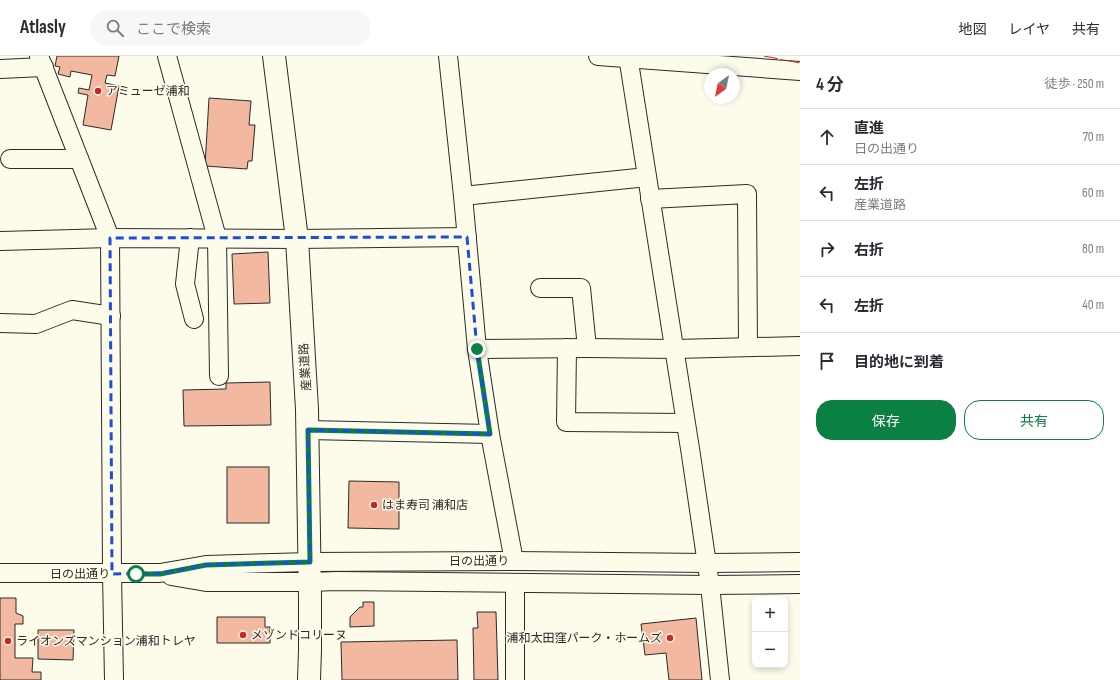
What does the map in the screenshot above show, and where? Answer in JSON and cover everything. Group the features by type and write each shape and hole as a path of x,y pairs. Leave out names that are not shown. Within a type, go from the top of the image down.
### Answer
{"main road":[{"name":"産業道路","path":"274,56 296,239 308,409 310,572 309,680"}],"street":[{"path":"167,56 217,238 220,376"},
{"path":"448,56 477,349 490,434 514,561"},
{"path":"598,56 790,65"},
{"path":"628,57 675,349 707,563 720,680"},
{"path":"0,69 41,62 110,238 114,680"},
{"path":"10,159 79,159"},
{"path":"463,196 647,177"},
{"path":"650,199 747,194 748,347"},
{"path":"0,241 110,238 296,239 467,237"},
{"path":"190,238 185,284 194,319"},
{"path":"540,288 581,288 587,348"},
{"path":"0,323 36,324 72,310 111,316"},
{"path":"477,349 675,349 800,346"},
{"path":"566,348 566,422 685,423"},
{"path":"308,430 490,434"},
{"name":"日の出通り","path":"0,574 160,574 206,582 310,572 514,561 707,563 800,562"},
{"name":"日の出通り","path":"310,572 337,581 710,585 800,584"},
{"path":"515,583 515,680"}],"highlighted area":[{"path":"467,237 477,349 490,434 308,430 310,562 206,565 160,573 112,574 110,238"}],"building":[{"name":"アミューゼ浦和","path":"57,56 119,56 115,76 107,75 105,83 119,86 111,130 83,125 88,95 78,93 79,88 89,90 92,75 71,71 70,77 58,74 60,67 55,66"},
{"path":"209,98 251,101 249,125 255,125 252,161 248,161 247,169 205,166"},
{"path":"268,252 270,303 234,304 232,254"},
{"path":"270,382 271,425 184,426 183,390 226,389 226,383"},
{"path":"227,467 269,467 269,523 227,523"},
{"path":"349,481 399,482 399,529 348,528"},
{"name":"ライオンズマンション浦和トレヤ","path":"0,598 16,598 16,613 23,616 23,624 15,624 15,658 33,658 32,672 41,672 41,680 0,680"},
{"path":"363,602 374,602 374,626 350,627 350,617 360,607 363,607"},
{"path":"477,612 496,612 498,680 474,680 473,628 478,628"},
{"name":"メゾンドコリーヌ","path":"217,617 265,617 265,627 270,627 270,643 217,643"},
{"name":"浦和太田窪パーク・ホームズ","path":"696,618 702,680 669,680 666,653 645,655 641,624"},
{"path":"38,630 74,630 73,660 38,659"},
{"path":"457,640 458,680 342,680 341,642"}],"power":[{"path":"764,56 800,63"}],"place":[{"name":"アミューゼ浦和","path":"98,91"},
{"name":"はま寿司 浦和店","path":"374,505"},
{"name":"メゾンドコリーヌ","path":"243,635"},
{"name":"浦和太田窪パーク・ホームズ","path":"670,638"},
{"name":"ライオンズマンション浦和トレヤ","path":"8,641"}],"route":[{"path":"136,574 160,574 206,565 310,562 308,430 490,434 477,349"}]}
